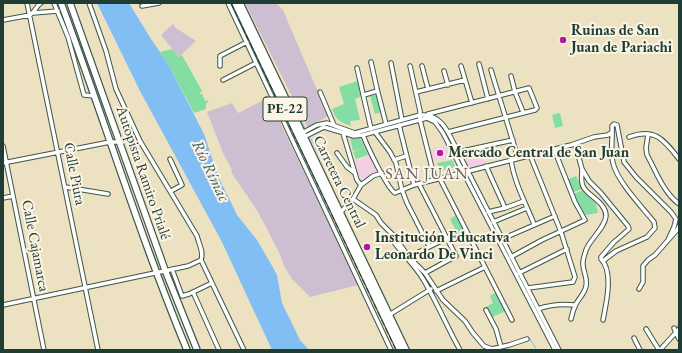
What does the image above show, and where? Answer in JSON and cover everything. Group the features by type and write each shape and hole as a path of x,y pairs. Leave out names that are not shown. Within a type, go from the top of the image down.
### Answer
{"highway":[{"name":"Autopista Ramiro Prialé","path":"61,3 96,96 110,142 156,272 188,350"},
{"name":"Autopista Ramiro Prialé","path":"70,3 165,270 197,350"},
{"name":"Carretera Central","path":"235,3 303,135 350,245 400,350"},
{"name":"Carretera Central","path":"240,3 275,82 338,214 406,350"}],"street":[{"name":"Calle Piura","path":"27,3 31,14 98,350"},
{"path":"31,14 41,3"},
{"path":"54,3 68,37 84,95 96,96"},
{"path":"3,305 193,265 200,260 202,256 197,236 140,141 116,89 106,51 90,3"},
{"path":"142,6 159,3"},
{"path":"228,3 391,350"},
{"path":"3,20 31,14 58,11"},
{"path":"220,66 220,56 247,42"},
{"path":"371,62 386,124"},
{"path":"223,80 256,63"},
{"path":"391,64 402,120"},
{"path":"479,64 488,99"},
{"path":"410,66 436,180"},
{"path":"422,66 428,89"},
{"path":"461,66 472,103"},
{"path":"357,68 371,129"},
{"path":"491,70 518,158"},
{"path":"444,71 448,85"},
{"path":"510,76 523,112"},
{"path":"416,92 465,80"},
{"path":"303,135 324,127 354,136 364,135 421,117 529,88 537,108 506,118 448,132"},
{"path":"364,95 377,91"},
{"path":"320,92 334,125"},
{"path":"421,117 430,119 439,126 555,350"},
{"path":"303,135 322,123 334,125 355,133 402,120 421,117 437,118 442,122 559,350"},
{"path":"603,261 616,251 647,237 655,228 654,222 616,173 612,156 612,126 616,124 624,162 676,220 668,240"},
{"path":"399,125 414,185"},
{"path":"375,132 394,160 407,203 429,246"},
{"path":"364,135 367,146 395,193 414,185 575,144 594,137 608,135 612,132"},
{"path":"344,133 357,180 361,185"},
{"path":"629,137 643,133 662,138 679,159"},
{"path":"648,135 646,148 647,155 665,188 678,202"},
{"path":"458,152 513,140"},
{"path":"5,163 110,142 119,142"},
{"path":"575,144 582,169 589,181 601,193 629,229 614,242 601,257 607,274 609,289 603,320"},
{"name":"Calle Cajamarca","path":"3,146 5,163 44,350"},
{"path":"511,256 584,221 585,219 575,202 554,149"},
{"path":"337,153 347,167 356,174"},
{"path":"528,288 573,282 575,277 561,232 530,155"},
{"path":"394,160 406,156"},
{"path":"170,159 182,184 170,191"},
{"path":"511,160 512,168 534,224"},
{"path":"486,166 505,208"},
{"path":"571,318 575,305 585,290 587,283 586,272 582,264 586,249 590,241 602,227 606,217 604,210 598,201 584,188 582,169"},
{"path":"338,214 353,199 361,185 373,176 382,173"},
{"path":"440,178 512,320"},
{"path":"419,184 456,256 425,273"},
{"path":"65,187 108,194"},
{"path":"3,198 13,196"},
{"path":"353,199 376,215 409,257 425,273 436,291 465,321 484,346 492,349 500,348 526,339"},
{"path":"488,212 524,201"},
{"path":"493,222 527,208"},
{"path":"502,239 555,216"},
{"path":"639,289 643,282 643,266 655,255 679,226"},
{"path":"392,234 391,238 405,257 413,264 429,290 459,348 454,350"},
{"path":"409,257 446,238"},
{"path":"344,248 350,245"},
{"path":"519,273 567,249"},
{"path":"200,260 244,350"},
{"path":"436,291 485,267"},
{"path":"172,269 182,296 212,283"},
{"path":"358,279 364,276"},
{"path":"389,314 434,287"},
{"path":"193,292 219,350"},
{"path":"538,309 561,305 575,305"},
{"path":"486,310 494,324 500,348"},
{"path":"646,329 660,350 675,330 679,329"},
{"path":"675,330 679,339"},
{"path":"634,338 640,350"}],"shaded area":[{"path":"245,3 276,3 283,10 328,116 308,128"},
{"path":"173,24 176,28 196,41 179,57 161,35"},
{"path":"268,98 358,285 310,297 292,279 284,266 280,254 258,212 231,172 232,170 223,153 207,112 232,103 238,113"},
{"name":"Mercado Central de San Juan","path":"445,145 451,157 432,162 429,149"},
{"path":"480,148 484,164 469,168 462,153"},
{"path":"371,155 379,171 363,180 362,178 358,177 353,162"}],"green space":[{"path":"172,49 179,57 182,55 202,91 199,94 202,94 205,101 209,100 206,104 206,109 194,113 160,52"},
{"path":"358,81 362,96 355,99 360,120 350,121 351,126 339,120 335,116 332,109 344,104 339,87"},
{"path":"377,95 381,112 375,114 370,96"},
{"path":"560,113 563,126 555,128 552,115"},
{"path":"360,137 368,155 356,159 353,152 361,149 353,151 350,138 354,139"},
{"path":"452,160 456,167 441,171 437,163"},
{"path":"576,176 582,189 574,192 568,179"},
{"path":"583,190 596,204 598,213 586,215 578,203 574,194"},
{"path":"456,215 468,238 461,241 450,219"},
{"path":"496,292 506,311 492,317 486,307 493,303 490,296"}],"water":[{"name":"Río Rímac","path":"97,3 129,3 168,64 204,134 218,176 237,215 257,240 277,275 282,303 300,340 309,350 272,350 222,242 140,91"}],"waterway":[{"path":"295,108 298,114"},
{"path":"299,117 305,128"},
{"path":"309,136 330,173 351,196"},
{"path":"360,206 371,213"},
{"path":"375,217 390,235"},
{"path":"418,269 441,300"},
{"path":"445,304 453,311"},
{"path":"676,328 679,323"},
{"path":"519,340 527,337 537,350"},
{"path":"659,347 665,341"}],"railway":[{"path":"231,3 396,350"}],"place":[{"name":"Ruinas de San Juan de Pariachi","path":"563,40"},
{"name":"Mercado Central de San Juan","path":"440,153"},
{"name":"Institución Educativa Leonardo De Vinci","path":"367,247"}],"district":[{"name":"SAN JUAN","path":"427,175"}]}
